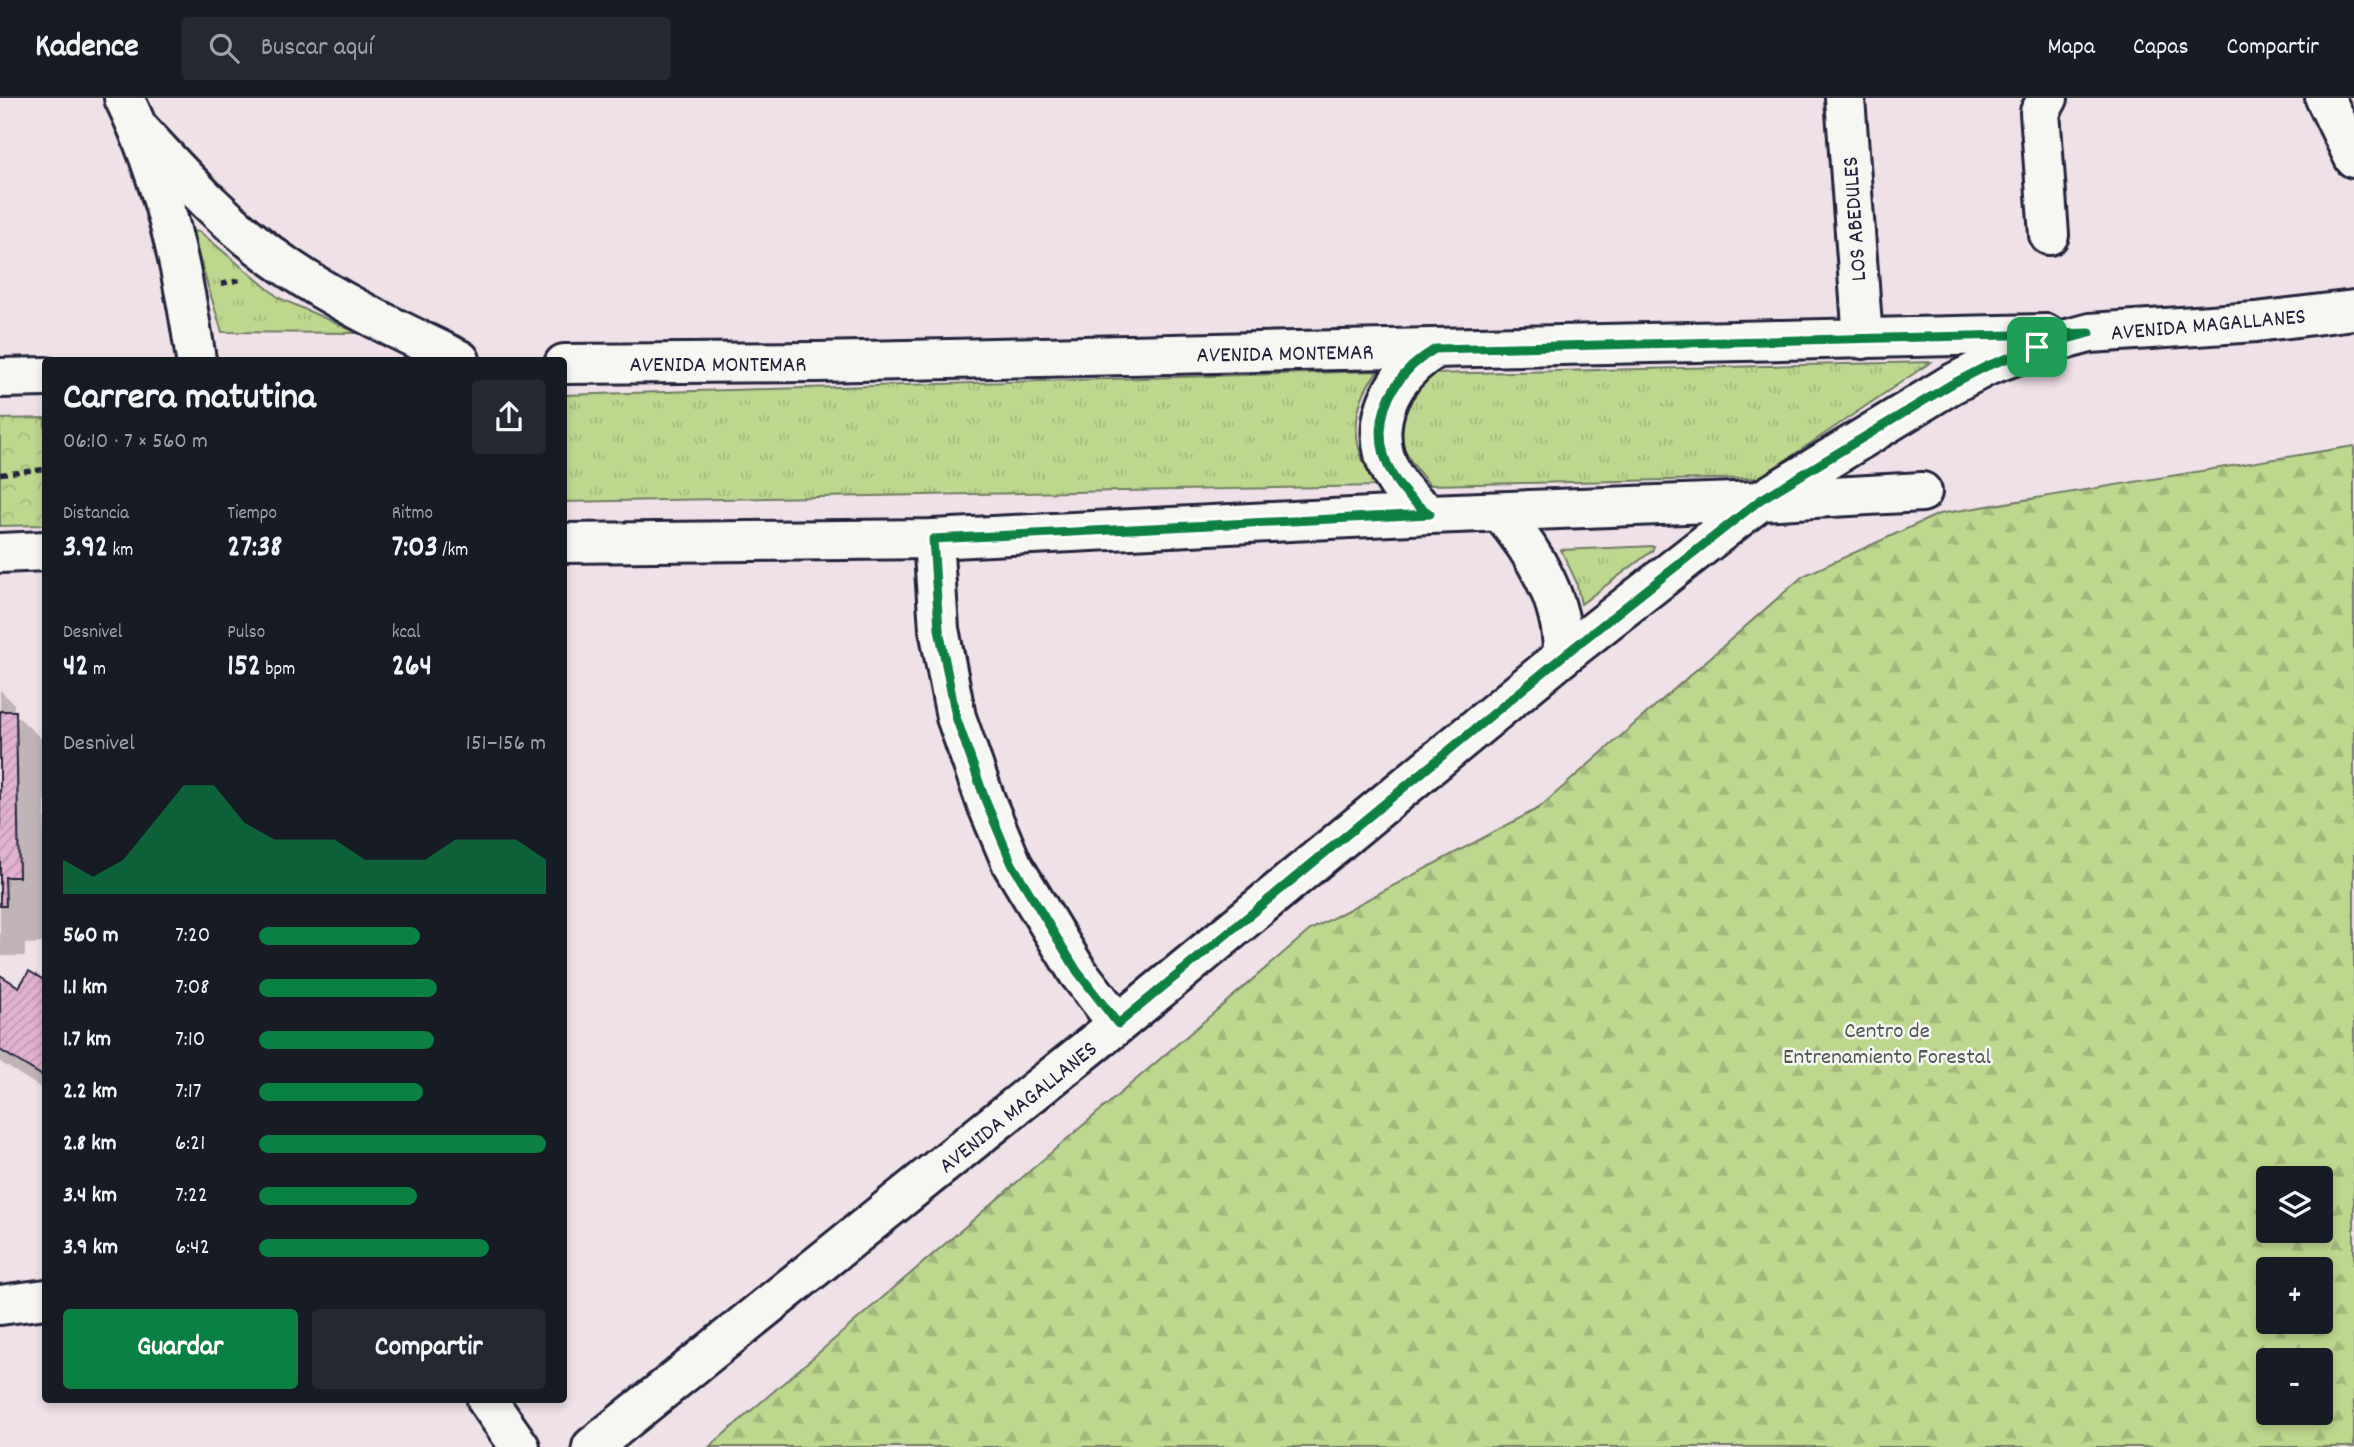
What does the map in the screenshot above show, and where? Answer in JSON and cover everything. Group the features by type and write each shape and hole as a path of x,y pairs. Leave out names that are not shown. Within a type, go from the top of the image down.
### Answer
{"main road":[{"name":"LOS ABEDULES","path":"1844,98 1863,339"},
{"path":"2048,98 2040,112 2049,235"},
{"path":"2072,98 2080,98"},
{"path":"2325,98 2354,158"},
{"path":"132,114 172,234 186,291 196,357"},
{"path":"132,114 206,202 289,269 373,317 454,357"},
{"name":"AVENIDA MAGALLANES","path":"592,1447 1118,1024 1563,656 1760,500 1950,385 1987,366 2037,347 2090,333 2256,322 2354,310"},
{"name":"AVENIDA MONTEMAR","path":"567,364 831,362 2090,333"},
{"path":"1430,514 1405,495 1394,480 1382,447 1381,429 1384,409 1403,373 1418,359 1435,349"},
{"path":"0,378 42,377"},
{"path":"567,543 933,539 1922,492"},
{"path":"1500,512 1523,539 1541,569 1563,631 1563,656"},
{"path":"933,539 939,629 956,717 986,802 1012,864 1077,971 1118,1024"},
{"path":"0,553 42,551"},
{"path":"0,1305 42,1300"},
{"path":"489,1403 520,1447"}],"path":[{"path":"0,474 42,469"}],"green space":[{"path":"191,231 200,232 279,298 358,333 222,332"},
{"path":"1931,362 1759,478 1430,485 1408,456 1400,429 1401,416 1407,402 1430,374"},
{"path":"1378,371 1362,399 1357,428 1362,458 1378,486 567,502 567,395"},
{"path":"42,418 42,525 0,526 0,419"},
{"name":"Centro de Entrenamiento Forestal","path":"2354,446 2354,1447 709,1447 1310,930 1539,808 1803,576 1939,514"},
{"path":"1654,546 1652,551 1581,604 1576,581 1561,550"}],"building":[{"path":"0,711 16,711 19,877 5,877 6,906 0,906"},
{"path":"29,971 42,979 42,1076 0,1050 0,975 19,987"}],"route":[{"path":"2090,333 2037,347 1987,366 1950,385 1760,500 1563,656 1118,1024 1077,971 1012,864 986,802 956,717 939,629 933,539 1430,514 1405,495 1394,480 1382,447 1381,429 1384,409 1403,373 1418,359 1435,349 2090,333"}]}
